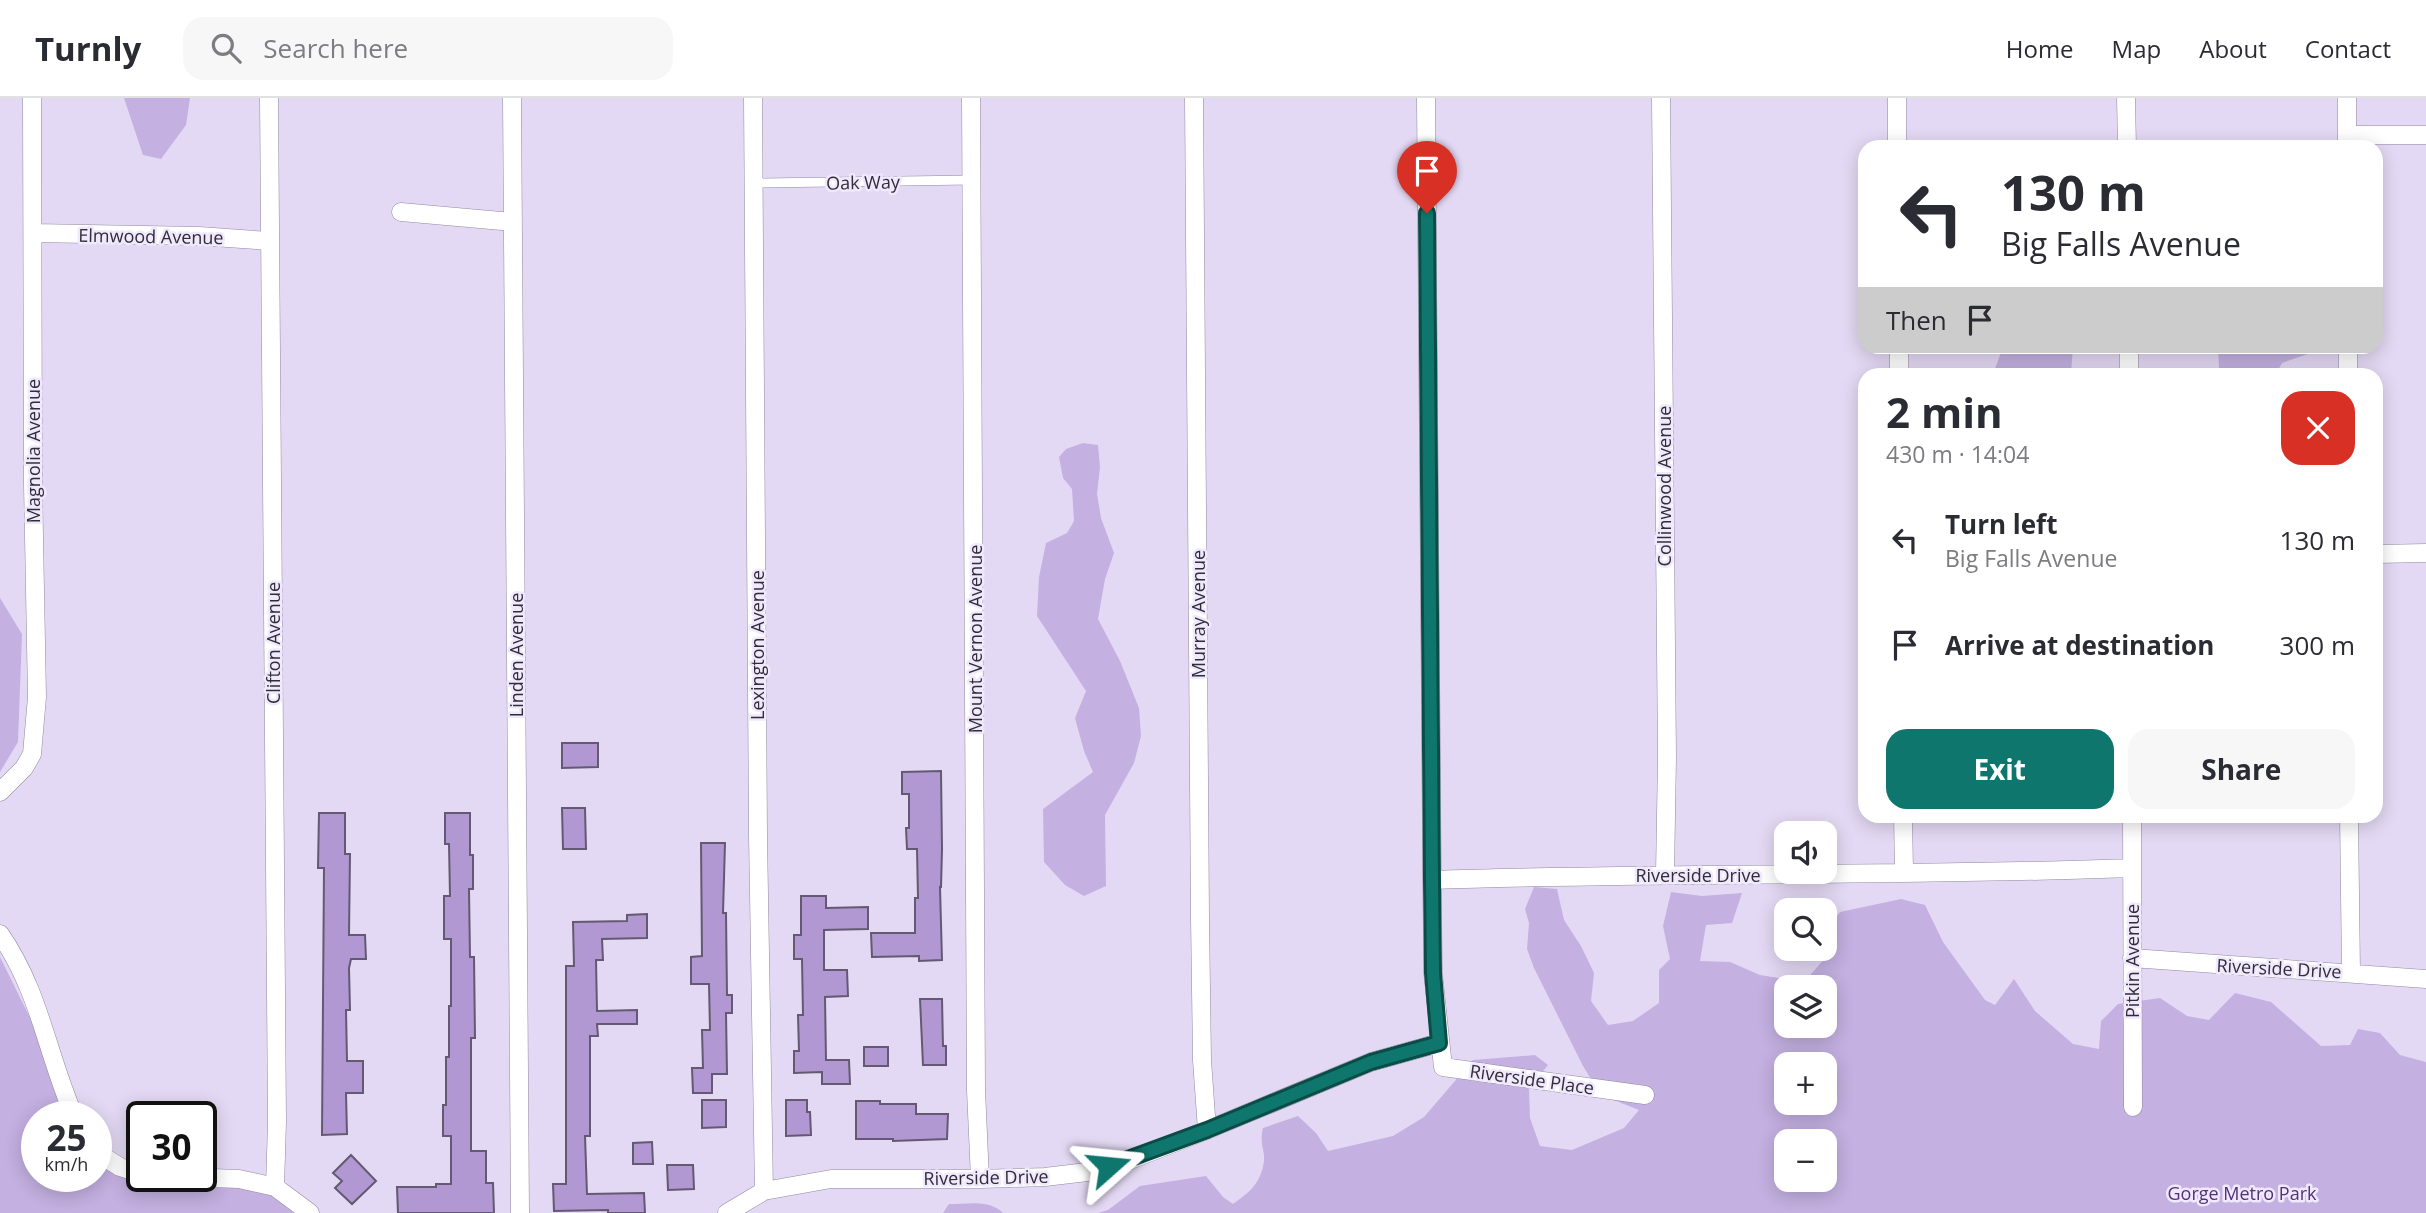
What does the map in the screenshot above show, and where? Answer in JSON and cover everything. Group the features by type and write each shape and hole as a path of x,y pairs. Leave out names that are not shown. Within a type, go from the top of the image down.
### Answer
{"street":[{"name":"Magnolia Avenue","path":"0,792 24,768 32,754 37,696 33,483 32,98"},
{"name":"Clifton Avenue","path":"269,98 277,1094 275,1188"},
{"name":"Linden Avenue","path":"512,98 520,1213"},
{"name":"Lexington Avenue","path":"753,98 758,835 764,1191"},
{"name":"Mount Vernon Avenue","path":"971,98 976,1090 979,1179"},
{"name":"Murray Avenue","path":"1194,98 1200,918 1202,1060 1207,1130"},
{"path":"1426,98 1433,973 1439,1043"},
{"name":"Collinwood Avenue","path":"1661,98 1667,744 1665,874"},
{"path":"1897,98 1897,140"},
{"path":"2126,98 2127,140"},
{"path":"2347,98 2347,140"},
{"path":"2360,140 2426,135"},
{"path":"401,212 512,222"},
{"name":"Elmwood Avenue","path":"33,233 199,236 269,241"},
{"path":"2383,554 2426,554"},
{"path":"1903,823 1904,871"},
{"name":"Pitkin Avenue","path":"2132,823 2133,1107"},
{"path":"2349,823 2351,972"},
{"name":"Riverside Drive","path":"1432,880 1665,874 1765,875 1904,871 1982,873 2131,868"},
{"path":"0,934 34,996 68,1101"},
{"name":"Riverside Drive","path":"2132,958 2426,979"},
{"name":"Riverside Drive","path":"727,1213 764,1191 831,1179 979,1179 1045,1177 1087,1172 1130,1160 1371,1062 1439,1043"},
{"name":"Riverside Place","path":"1439,1043 1443,1067 1646,1095"},
{"path":"217,1178 240,1179 275,1188 310,1213"}],"lane":[{"name":"Oak Way","path":"754,183 972,180"}],"green space":[{"path":"124,98 190,98 186,125 161,159 143,155"},
{"path":"2000,354 2072,354 2071,368 1995,368"},
{"path":"2218,354 2308,354 2282,363 2279,368 2219,368"},
{"path":"1083,443 1098,445 1100,467 1097,494 1101,518 1114,553 1105,579 1098,619 1120,661 1139,708 1141,736 1134,763 1105,815 1106,886 1084,896 1065,885 1044,862 1043,809 1093,772 1075,718 1086,691 1037,616 1039,577 1046,543 1067,533 1074,521 1072,489 1063,478 1059,457 1066,449"},
{"path":"0,598 22,634 18,742 0,772"},
{"name":"Gorge Metro Park","path":"1534,887 1557,889 1564,920 1594,973 1591,1001 1608,1025 1633,1021 1659,1003 1659,970 1670,959 1663,926 1671,892 1702,896 1742,893 1732,923 1706,925 1700,961 1730,962 1760,975 1774,977 1774,1038 1837,1038 1837,975 1810,975 1823,961 1837,961 1837,916 1840,912 1901,899 1925,905 1943,942 1985,1000 1995,1005 2014,979 2035,1011 2073,1044 2099,1049 2101,1021 2118,1004 2160,998 2187,1016 2209,1020 2235,993 2271,1002 2321,1046 2350,1045 2358,1029 2380,1033 2400,1055 2426,1062 2426,1213 1098,1213 1108,1210 1140,1186 1206,1176 1223,1197 1233,1204 1249,1191 1260,1175 1264,1161 1263,1128 1298,1116 1316,1133 1328,1151 1393,1136 1424,1117 1473,1060 1535,1055 1548,1065 1529,1088 1530,1118 1540,1146 1572,1150 1624,1128 1639,1110 1601,1095 1583,1066 1534,968 1527,949 1529,923 1525,909"},
{"path":"0,957 45,1048 63,1101 21,1101 21,1192 112,1192 112,1164 126,1176 126,1192 217,1192 217,1185 236,1187 270,1195 300,1213 0,1213"},
{"path":"949,1204 985,1204 1003,1213 943,1213"}],"building":[{"path":"562,743 598,743 598,767 562,768"},
{"path":"941,771 942,960 919,961 919,956 872,957 871,933 915,933 915,898 918,898 917,849 907,849 909,794 902,794 902,772"},
{"path":"562,808 585,808 586,849 563,849"},
{"path":"319,813 345,813 345,854 350,854 349,935 365,935 366,959 351,959 349,968 347,1061 363,1061 363,1093 346,1093 347,1134 322,1135 324,868 318,868"},
{"path":"445,813 470,813 473,889 469,889 470,957 474,957 475,1038 471,1038 471,1151 486,1151 486,1183 493,1183 494,1213 398,1213 397,1187 436,1187 436,1184 451,1184 451,1136 443,1136 451,1006 451,939 444,939 444,896 450,896 449,844 445,844"},
{"path":"701,843 725,843 723,913 726,913 727,995 732,995 732,1013 726,1013 727,1074 712,1074 712,1093 693,1093 692,1068 703,1068 702,1030 710,1030 709,984 691,984 691,957 702,956"},
{"path":"801,896 826,896 826,908 868,907 868,929 824,930 824,970 847,970 848,996 825,997 826,1060 849,1060 850,1084 822,1084 822,1072 794,1073 794,1051 799,1051 798,1015 803,1015 802,959 794,959 794,935 801,935"},
{"path":"647,914 647,938 602,939 603,960 596,960 597,1011 637,1010 637,1024 597,1024 598,1036 590,1036 590,1136 585,1136 587,1194 644,1193 645,1213 608,1213 608,1210 554,1211 553,1184 566,1184 566,966 574,966 573,922 627,921 627,915"},
{"path":"920,999 942,999 946,1065 923,1065"},
{"path":"864,1047 888,1047 888,1066 864,1066"},
{"path":"702,1100 726,1100 726,1127 702,1128"},
{"path":"786,1100 807,1100 811,1135 786,1136"},
{"path":"856,1101 916,1104 916,1114 948,1114 947,1139 856,1139"},
{"path":"652,1142 653,1164 633,1164 633,1143"},
{"path":"351,1155 376,1181 352,1204 335,1188 342,1181 333,1173"},
{"path":"667,1165 693,1165 694,1189 668,1190"}],"route":[{"path":"1109,1166 1207,1130 1371,1062 1439,1043 1433,973 1427,213"}]}
